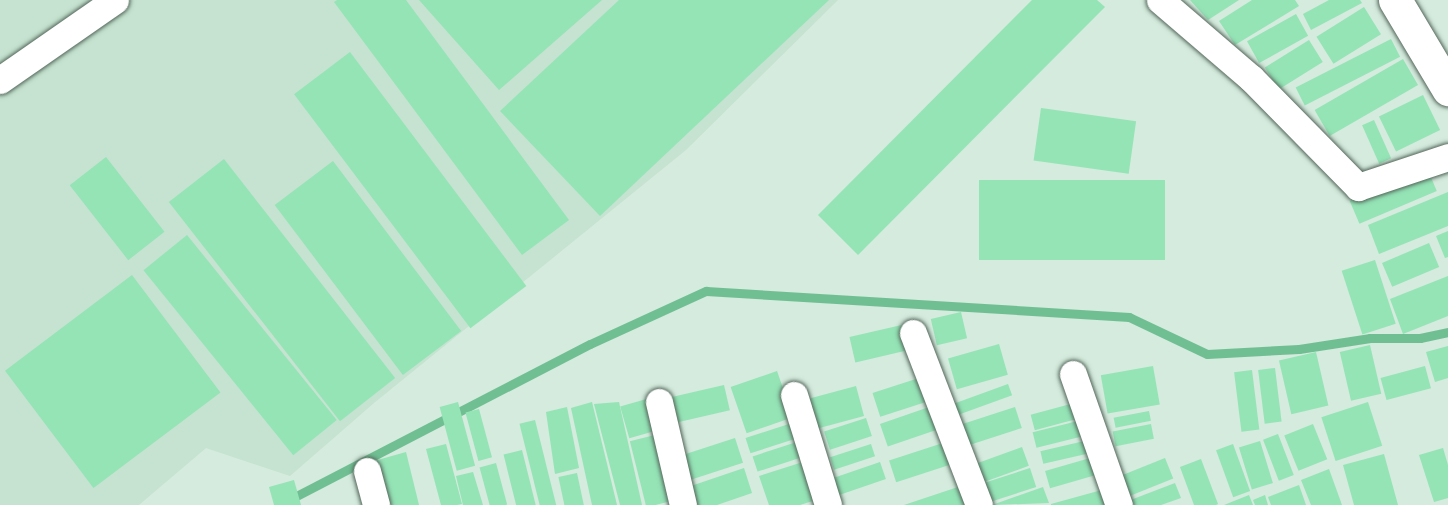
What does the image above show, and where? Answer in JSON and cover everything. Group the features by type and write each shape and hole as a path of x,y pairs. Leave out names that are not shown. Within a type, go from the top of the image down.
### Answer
{"main road":[{"path":"1395,0 1448,89"}],"street":[{"path":"0,80 115,0"},
{"path":"1160,0 1251,78 1358,187 1448,157"},
{"path":"913,333 979,505"},
{"path":"1073,374 1119,505"},
{"path":"794,395 828,505"},
{"path":"660,402 683,505"},
{"path":"367,471 376,505"}],"shaded area":[{"path":"0,0 838,0 686,150 374,403 290,476 206,448 139,505 0,505"}],"building":[{"path":"337,0 406,0 569,220 522,255 334,2"},
{"path":"419,0 602,0 499,90"},
{"path":"619,0 829,0 600,216 500,111"},
{"path":"1032,0 1097,0 1105,7 858,255 818,215"},
{"path":"1190,0 1239,0 1208,20"},
{"path":"1252,0 1295,0 1299,6 1235,45 1219,21"},
{"path":"1329,0 1360,0 1362,3 1311,30 1303,14"},
{"path":"1364,7 1381,34 1333,64 1317,37"},
{"path":"1296,14 1308,36 1259,63 1247,41"},
{"path":"1391,39 1400,57 1305,105 1296,88"},
{"path":"1309,40 1323,62 1279,90 1265,68"},
{"path":"350,52 526,286 470,328 294,94"},
{"path":"1403,59 1418,85 1330,136 1315,110"},
{"path":"1423,95 1440,130 1396,152 1379,116"},
{"path":"1041,108 1136,121 1129,174 1034,160"},
{"path":"1374,120 1391,158 1379,164 1362,125"},
{"path":"106,157 164,232 128,260 70,185"},
{"path":"224,159 395,378 340,421 169,202"},
{"path":"333,161 461,331 403,375 275,205"},
{"path":"1427,168 1437,191 1359,224 1350,201"},
{"path":"979,180 1165,180 1165,260 979,260"},
{"path":"1448,192 1448,226 1379,254 1368,225"},
{"path":"1448,231 1448,257 1445,258 1436,236"},
{"path":"187,235 337,420 293,455 143,270"},
{"path":"1429,243 1439,267 1392,287 1382,263"},
{"path":"1375,260 1396,324 1362,335 1342,271"},
{"path":"132,275 220,392 93,488 5,371"},
{"path":"1448,276 1448,316 1403,334 1390,299"},
{"path":"961,312 967,338 937,345 931,319"},
{"path":"906,324 912,349 855,362 849,337"},
{"path":"999,344 1008,375 957,389 948,359"},
{"path":"1370,345 1381,394 1351,401 1340,352"},
{"path":"1448,346 1448,378 1435,382 1426,352"},
{"path":"1316,352 1328,406 1291,414 1279,361"},
{"path":"1153,366 1160,404 1108,414 1101,375"},
{"path":"1425,366 1431,388 1387,400 1381,378"},
{"path":"1275,368 1282,422 1265,424 1258,370"},
{"path":"1252,370 1259,430 1241,432 1234,372"},
{"path":"777,371 793,417 747,433 731,387"},
{"path":"922,377 930,401 880,417 873,393"},
{"path":"1008,384 1012,395 956,416 952,405"},
{"path":"724,385 730,410 672,424 667,398"},
{"path":"856,386 864,416 817,429 809,399"},
{"path":"650,398 659,430 629,438 620,407"},
{"path":"458,402 475,466 457,471 440,407"},
{"path":"592,402 617,505 592,505 571,408"},
{"path":"619,402 642,505 620,505 594,404"},
{"path":"1078,402 1082,417 1035,430 1031,415"},
{"path":"1368,402 1382,446 1336,461 1321,417"},
{"path":"932,406 940,429 888,447 880,424"},
{"path":"567,407 579,468 555,474 546,412"},
{"path":"1015,407 1022,428 961,448 954,427"},
{"path":"479,409 492,457 478,461 465,413"},
{"path":"1149,411 1151,421 1116,428 1114,418"},
{"path":"866,418 872,436 830,450 824,432"},
{"path":"1086,419 1090,435 1037,448 1033,432"},
{"path":"535,420 556,505 540,505 519,424"},
{"path":"795,422 800,437 750,453 746,438"},
{"path":"1151,424 1154,439 1116,446 1113,431"},
{"path":"1313,424 1327,459 1298,471 1284,436"},
{"path":"659,434 675,500 646,505 630,441"},
{"path":"1278,434 1294,475 1279,481 1263,440"},
{"path":"735,438 743,463 687,481 679,456"},
{"path":"1093,439 1096,452 1043,464 1040,451"},
{"path":"803,440 808,455 758,472 753,456"},
{"path":"949,441 956,463 896,482 889,460"},
{"path":"1260,441 1273,483 1252,490 1239,447"},
{"path":"446,444 462,504 441,505 426,449"},
{"path":"871,444 875,456 834,470 830,457"},
{"path":"1233,444 1250,491 1233,497 1216,450"},
{"path":"1022,447 1029,466 977,485 970,466"},
{"path":"1443,448 1448,465 1448,498 1434,502 1419,455"},
{"path":"522,450 536,505 516,505 504,455"},
{"path":"406,452 419,505 386,505 374,461"},
{"path":"1384,454 1398,505 1354,505 1343,465"},
{"path":"1097,456 1102,473 1050,488 1045,471"},
{"path":"1165,458 1173,478 1130,496 1121,476"},
{"path":"1201,459 1218,504 1216,505 1194,505 1180,467"},
{"path":"806,461 819,499 800,505 769,505 759,476"},
{"path":"880,462 886,479 835,497 829,480"},
{"path":"496,463 507,505 490,505 480,467"},
{"path":"744,468 752,493 717,505 694,505 688,487"},
{"path":"1030,468 1036,487 983,504 977,485"},
{"path":"1329,469 1342,505 1311,505 1301,480"},
{"path":"473,472 483,505 463,505 456,476"},
{"path":"577,473 584,505 564,505 558,477"},
{"path":"294,480 301,505 274,505 269,487"},
{"path":"1175,483 1181,498 1161,505 1130,505 1128,501"},
{"path":"964,485 971,505 904,505"},
{"path":"1299,485 1306,505 1271,505 1268,497"},
{"path":"1043,487 1049,503 992,505"},
{"path":"1109,488 1113,505 1051,505 1051,504"},
{"path":"1249,495 1253,505 1224,505"},
{"path":"1265,495 1268,505 1255,505 1253,500"}],"waterway":[{"path":"279,505 590,344 706,291 1129,317 1207,354 1299,349 1370,338 1420,338 1448,332"}]}
